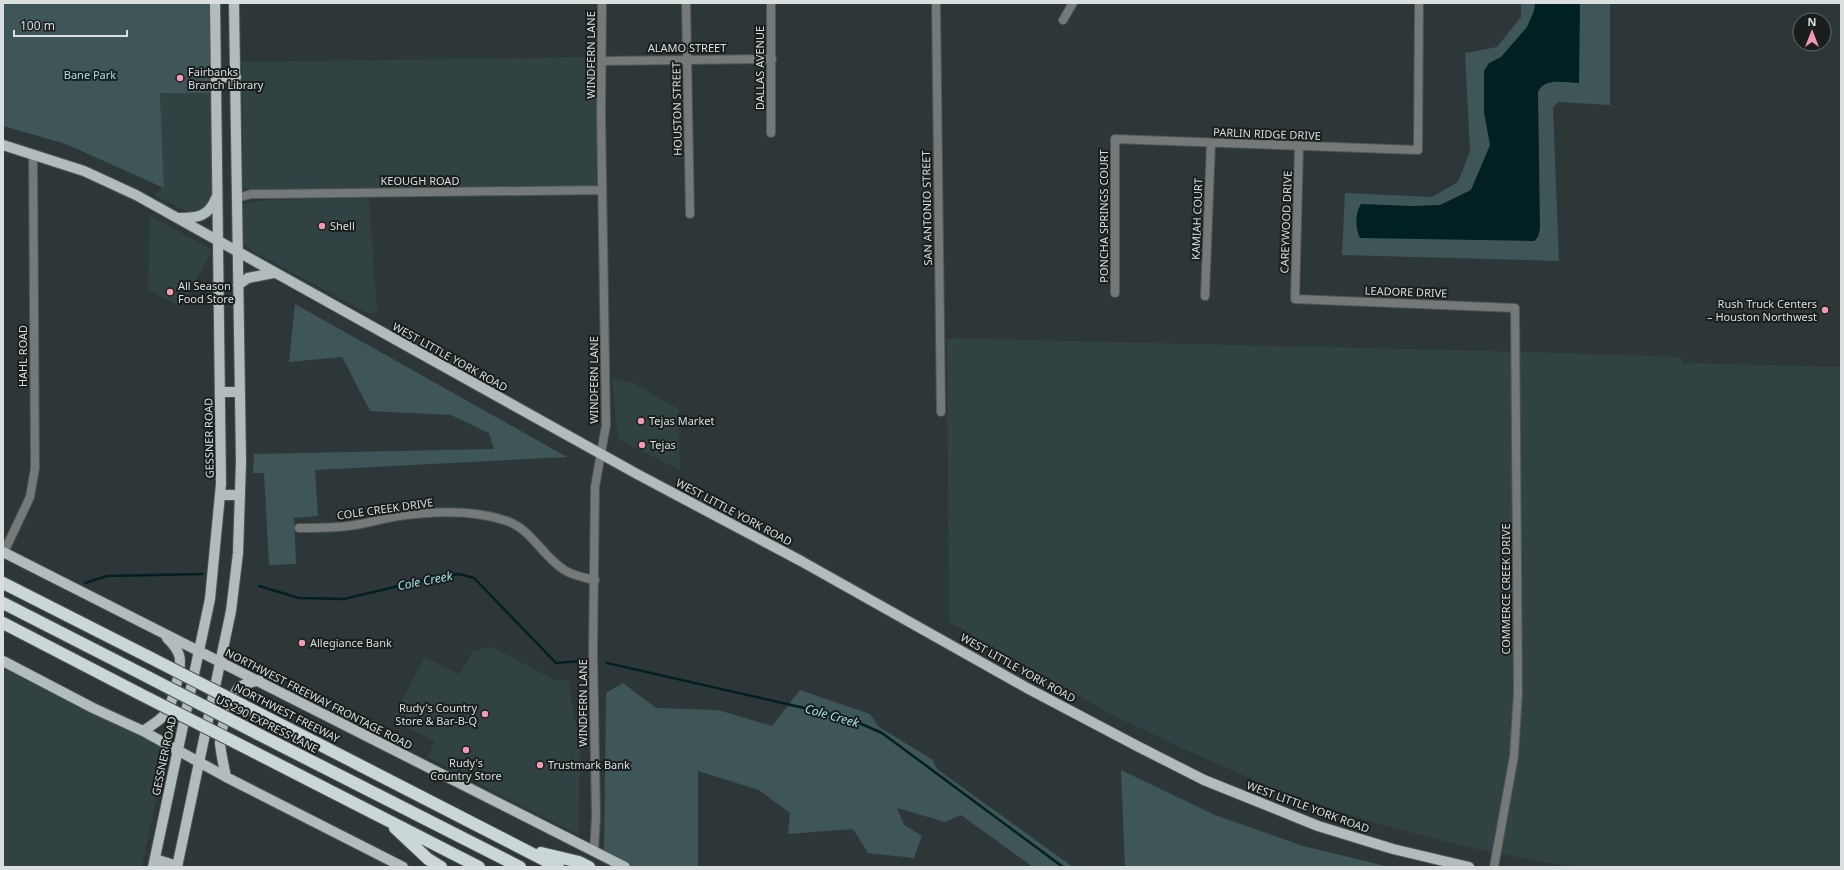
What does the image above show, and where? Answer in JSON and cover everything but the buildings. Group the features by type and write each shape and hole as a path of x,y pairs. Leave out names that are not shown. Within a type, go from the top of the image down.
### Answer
{"highway":[{"name":"NORTHWEST FREEWAY","path":"3,583 558,867"},
{"name":"US 290 EXPRESS LANE","path":"3,603 520,867"},
{"path":"3,623 479,867"},
{"path":"386,819 428,859 441,867"},
{"path":"525,849 579,862 589,867"}],"main road":[{"name":"GESSNER ROAD","path":"154,863 210,599 220,495 219,242 217,196 215,3"},
{"path":"154,863 177,866 232,608 238,553 240,392 234,3"},
{"path":"216,78 236,77"},
{"name":"WEST LITTLE YORK ROAD","path":"3,145 84,172 136,195 273,273 600,454 800,561 1034,691 1204,780 1318,826 1393,849 1469,867"},
{"path":"178,218 198,218 205,215 213,206 217,196"},
{"path":"238,285 248,278 273,273"},
{"path":"220,392 240,392"},
{"path":"220,495 239,495"},
{"name":"NORTHWEST FREEWAY FRONTAGE ROAD","path":"3,552 162,633 259,680 625,867"},
{"path":"143,731 165,714 169,708 181,665 180,656 175,646 162,633"},
{"path":"3,661 93,708 143,731 226,777 403,867"},
{"path":"226,777 220,741 232,699 242,685 259,680"}],"street":[{"name":"WINDFERN LANE","path":"594,851 596,817 593,659 595,487 606,425 601,114 603,61 602,3"},
{"name":"HOUSTON STREET","path":"686,3 690,214"},
{"name":"DALLAS AVENUE","path":"771,3 771,133"},
{"name":"SAN ANTONIO STREET","path":"936,3 940,412"},
{"path":"1063,20 1073,3"},
{"name":"PARLIN RIDGE DRIVE","path":"1115,139 1418,150 1419,3"},
{"name":"ALAMO STREET","path":"603,61 772,59"},
{"name":"PONCHA SPRINGS COURT","path":"1115,139 1115,293"},
{"name":"KAMIAH COURT","path":"1205,296 1211,142"},
{"name":"CAREYWOOD DRIVE","path":"1295,299 1299,146"},
{"name":"HAHL ROAD","path":"3,552 30,497 35,468 33,154"},
{"name":"KEOUGH ROAD","path":"238,198 251,194 602,190"},
{"name":"LEADORE DRIVE","path":"1295,299 1515,308"},
{"name":"COMMERCE CREEK DRIVE","path":"1494,867 1514,756 1518,692 1515,308"},
{"name":"COLE CREEK DRIVE","path":"299,528 348,526 400,516 431,513 460,512 481,514 516,525 530,535 561,568 574,575 595,580"}],"shaded area":[{"path":"1535,3 1580,3 1579,83 1556,82 1545,84 1538,92 1540,228 1538,237 1534,241 1360,238 1356,221 1361,204 1412,206 1440,205 1471,190 1490,145 1484,112 1484,71 1489,63 1501,57 1527,27 1534,11"},
{"path":"597,57 599,180 593,188 251,190 243,188 242,62"},
{"path":"160,92 211,93 213,201 205,212 190,213 154,195 164,187"},
{"path":"369,198 377,310 375,313 369,314 253,251 244,244 241,238 240,211 242,205 250,202 270,200"},
{"path":"150,216 213,250 190,291 177,305 148,289"},
{"path":"947,338 1565,353 1681,357 1682,363 1841,367 1841,867 1580,867 1542,862 1467,847 1375,823 1275,789 1177,746 1109,713 949,622"},
{"path":"612,378 634,383 678,409 680,470 618,439"},
{"path":"492,647 555,680 568,680 580,747 579,835 427,757 435,742 392,720 425,657 460,675 473,650"},
{"path":"3,654 167,747 142,867 3,867"}],"green space":[{"name":"Bane Park","path":"3,3 209,3 211,93 160,93 164,188 66,144 3,126"},
{"path":"1521,3 1610,3 1610,105 1559,102 1553,107 1559,261 1342,255 1345,193 1432,197 1458,182 1470,151 1465,53 1497,47 1521,17"},
{"path":"295,304 567,457 315,470 318,516 294,518 296,564 269,565 264,473 253,473 254,454 494,449 489,433 451,415 370,411 342,357 289,362"},
{"path":"623,683 656,708 718,710 772,726 800,690 870,714 879,727 933,760 937,769 1073,867 1033,867 961,815 945,822 897,808 904,825 922,836 914,858 868,853 853,829 788,834 790,813 759,790 698,771 698,867 633,867 604,853 606,693"},
{"path":"1121,770 1215,815 1303,846 1390,867 1125,867"}],"waterway":[{"name":"Cole Creek","path":"85,583 107,576 202,574"},
{"name":"Cole Creek","path":"259,586 299,598 344,599 428,579 459,574 474,578 556,663 582,661"},
{"name":"Cole Creek","path":"607,663 848,718 882,733 1063,867"}],"place":[{"name":"Fairbanks Branch Library","path":"180,78"},
{"name":"Shell","path":"322,226"},
{"name":"All Season Food Store","path":"170,292"},
{"name":"Rush Truck Centers – Houston Northwest","path":"1825,310"},
{"name":"Tejas Market","path":"641,421"},
{"name":"Tejas","path":"642,445"},
{"name":"Allegiance Bank","path":"302,643"},
{"name":"Rudy's Country Store & Bar-B-Q","path":"485,714"},
{"name":"Rudy's Country Store","path":"466,750"},
{"name":"Trustmark Bank","path":"540,765"}]}
